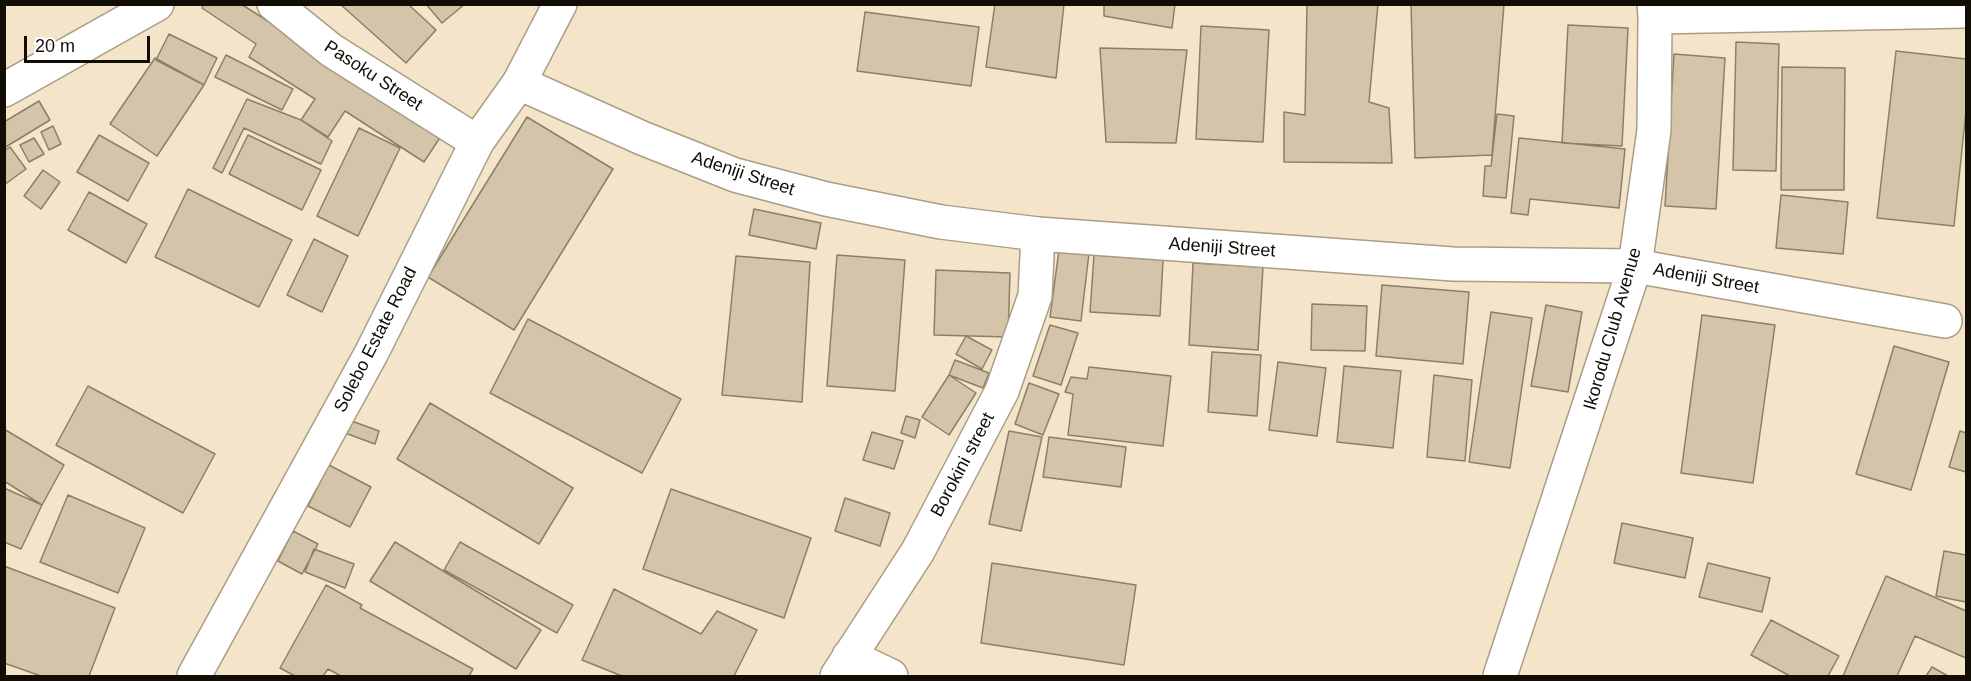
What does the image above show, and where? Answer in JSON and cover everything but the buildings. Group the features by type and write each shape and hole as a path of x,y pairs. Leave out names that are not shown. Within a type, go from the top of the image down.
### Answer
{"street":[{"path":"4,90 157,4"},
{"name":"Pasoku Street","path":"274,4 331,50 477,142"},
{"name":"Solebo Estate Road","path":"194,676 372,352 477,142 519,83 560,4"},
{"path":"1654,11 1966,11"},
{"name":"Ikorodu Club Avenue","path":"1500,676 1635,266 1654,130 1654,11"},
{"name":"Adeniji Street","path":"519,83 642,138 735,175 826,199 941,222 1038,234 1452,264 1635,266 1945,321"},
{"name":"Borokini street","path":"843,666 918,551 1002,391 1035,296 1038,234"},
{"path":"843,666 891,676"}]}
